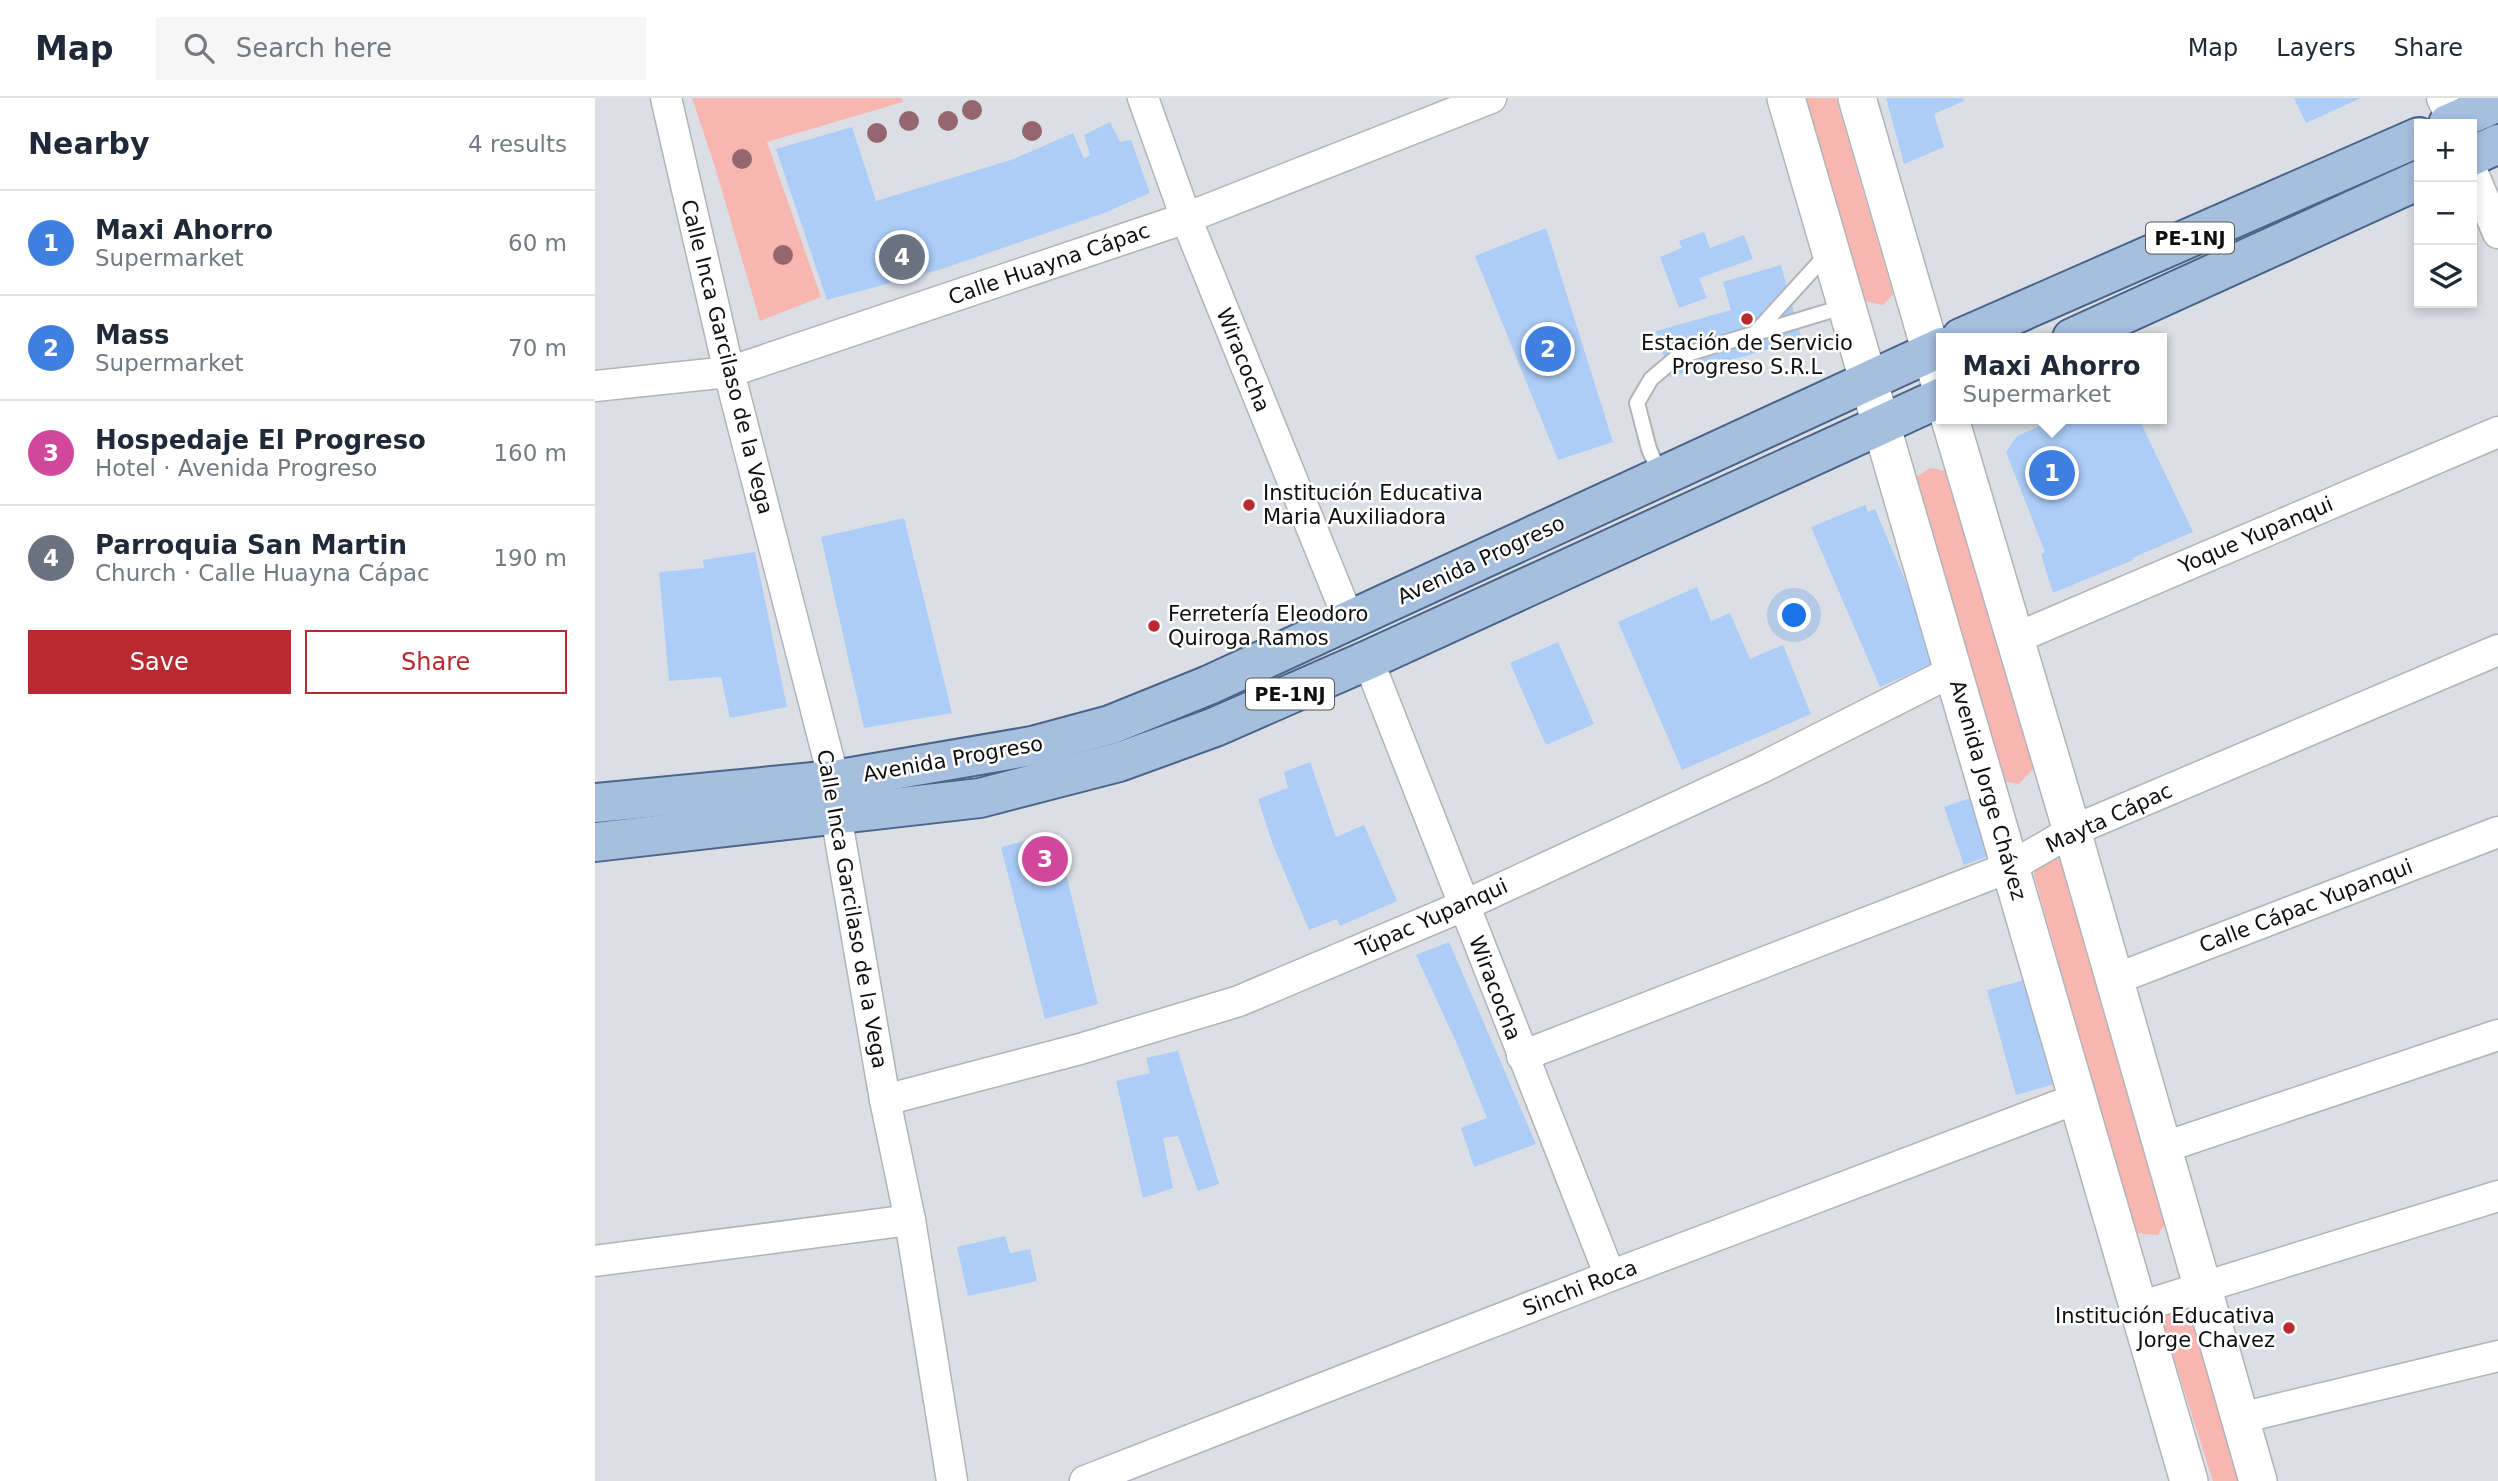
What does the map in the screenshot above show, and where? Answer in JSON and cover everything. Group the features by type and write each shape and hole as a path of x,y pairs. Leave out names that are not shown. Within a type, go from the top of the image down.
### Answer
{"main road":[{"name":"Avenida Progreso","path":"2444,119 2498,102"},
{"name":"Avenida Progreso","path":"1974,333 2414,132"},
{"path":"2477,154 2498,145"},
{"name":"PE-1NJ","path":"2083,333 2415,182"},
{"name":"Avenida Progreso","path":"595,842 835,797 1109,725 1209,685 1936,350"},
{"name":"Avenida Progreso","path":"595,803 835,797 979,799 1119,762 1215,727 1368,660 1936,400"}],"street":[{"name":"Calle Inca Garcilaso de la Vega","path":"666,98 729,372 835,797 885,1100 910,1220 952,1481"},
{"name":"Wiracocha","path":"1143,98 1185,218 1349,620"},
{"name":"Calle Huayna Cápac","path":"595,386 729,372 1185,218 1491,98"},
{"name":"Avenida Jorge Chávez","path":"1786,98 2189,1481"},
{"path":"1857,98 1940,333"},
{"path":"2477,182 2498,233"},
{"path":"1951,424 2072,831 2258,1481"},
{"name":"Yoque Yupanqui","path":"2014,639 2498,432"},
{"name":"Mayta Cápac","path":"1522,1056 2010,867 2072,831 2498,650"},
{"name":"Wiracocha","path":"1368,660 1610,1276"},
{"name":"Túpac Yupanqui","path":"885,1100 1080,1049 1240,1000 1463,906 1761,768 1953,671"},
{"name":"Calle Cápac Yupanqui","path":"2113,980 2498,832"},
{"path":"2162,1148 2498,1035"},
{"name":"Sinchi Roca","path":"1085,1481 1610,1276 2078,1098"},
{"path":"2139,1307 2498,1196"},
{"path":"595,1261 910,1220"},
{"path":"2239,1418 2498,1356"}],"lane":[{"path":"1757,331 1831,251"},
{"path":"1661,477 1649,449 1637,403 1651,379 1678,357 1847,306"}],"shaded area":[{"path":"692,98 902,98 903,102 767,142 821,297 760,321"},
{"path":"1805,98 1836,98 1893,294 1883,305 1863,301"},
{"path":"1930,468 1947,471 2033,769 2019,784 2002,781 1915,478"},
{"path":"2061,858 2169,1217 2158,1235 2135,1233 2034,875 2039,859"},
{"path":"2180,1304 2196,1309 2245,1481 2213,1481 2160,1315"}],"building":[{"path":"1886,98 1963,98 1964,101 1934,114 1944,147 1904,164"},
{"path":"2294,98 2361,98 2306,123"},
{"path":"1110,122 1120,142 1131,140 1150,193 1104,213 942,269 827,300 776,149 852,127 876,201 1014,159 1073,133 1084,159 1090,155 1084,135"},
{"path":"1546,228 1613,442 1558,460 1475,256"},
{"path":"1704,232 1710,248 1744,235 1753,259 1699,278 1707,298 1679,308 1660,257 1682,248 1679,241"},
{"path":"1781,265 1802,340 1670,377 1656,331 1731,310 1723,282"},
{"path":"2044,424 2141,424 2193,532 2053,593 2041,554 2045,552 2006,452 2017,436"},
{"path":"1865,505 1868,512 1875,509 1939,661 1880,687 1811,527"},
{"path":"904,518 952,713 864,728 821,537"},
{"path":"755,552 787,707 730,718 721,677 669,681 659,572 704,568 703,560"},
{"path":"1697,587 1711,621 1730,613 1750,659 1783,645 1811,714 1682,770 1618,622"},
{"path":"1558,642 1594,724 1546,745 1510,663"},
{"path":"1310,762 1336,837 1364,825 1397,901 1340,926 1337,919 1309,930 1273,845 1258,799 1288,788 1284,772"},
{"path":"1976,796 1989,856 1964,865 1944,807"},
{"path":"1056,833 1098,1004 1045,1019 1001,847"},
{"path":"1449,942 1536,1144 1474,1167 1461,1128 1487,1118 1416,955"},
{"path":"2029,979 2058,1083 2016,1095 1987,990"},
{"path":"1178,1051 1219,1184 1198,1191 1178,1136 1163,1138 1173,1188 1143,1198 1116,1081 1150,1073 1146,1058"},
{"path":"1005,1236 1010,1253 1030,1249 1037,1281 968,1296 957,1247"}],"place":[{"name":"Parroquia San Martin","path":"902,257"},
{"name":"Estación de Servicio Progreso S.R.L","path":"1747,319"},
{"name":"Mass","path":"1548,349"},
{"name":"Maxi Ahorro","path":"2052,473"},
{"name":"Institución Educativa Maria Auxiliadora","path":"1249,505"},
{"name":"Ferretería Eleodoro Quiroga Ramos","path":"1154,626"},
{"name":"Hospedaje El Progreso","path":"1045,859"},
{"name":"Institución Educativa Jorge Chavez","path":"2289,1328"}]}
